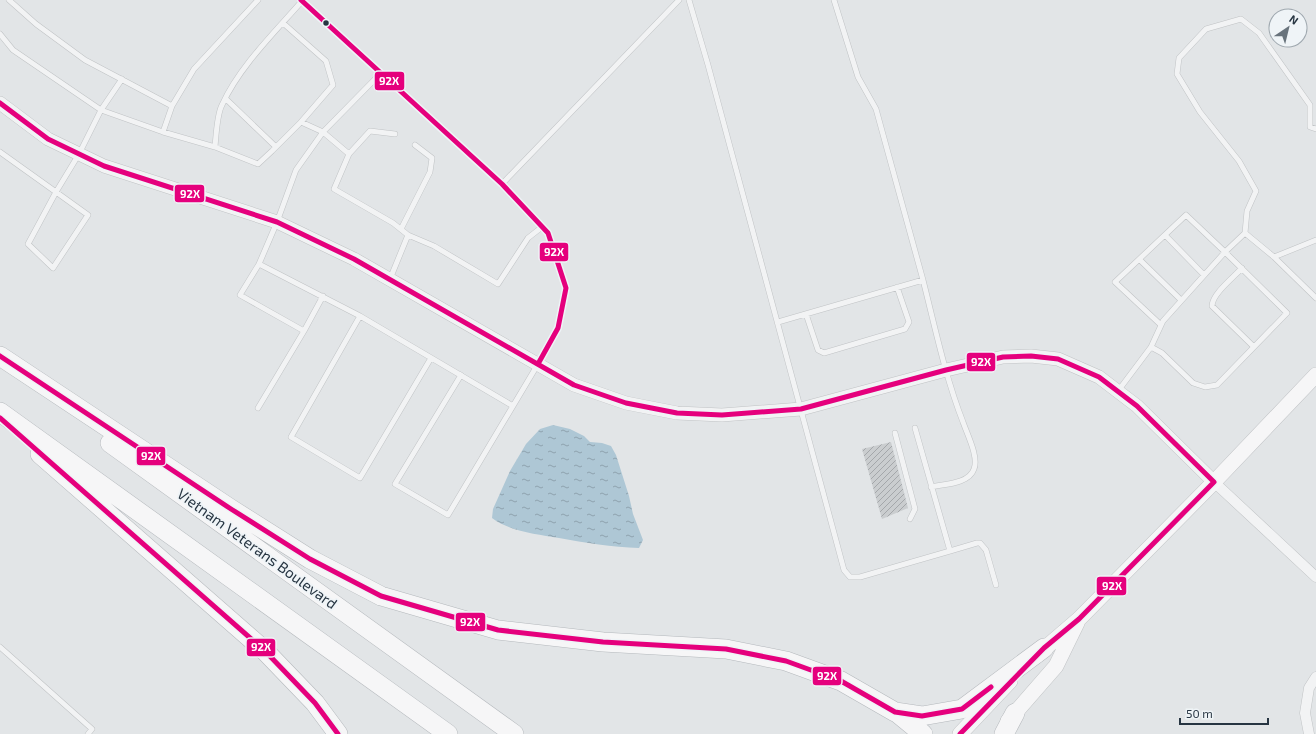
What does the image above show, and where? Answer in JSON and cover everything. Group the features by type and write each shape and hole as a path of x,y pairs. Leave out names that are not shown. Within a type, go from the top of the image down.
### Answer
{"highway":[{"path":"0,356 231,509 310,559 381,596 498,630 603,642 726,649 786,661 841,681 895,712 923,734"},
{"name":"Vietnam Veterans Boulevard","path":"0,363 514,734"},
{"path":"0,412 448,734"},
{"path":"0,418 265,651 315,703 338,734"},
{"path":"895,712 922,716 962,709 1044,648"},
{"path":"1004,734 1015,713"}],"main road":[{"path":"960,734 1044,648 1079,619 1214,482 1316,375"},
{"path":"996,734 1056,666 1079,619"}],"street":[{"path":"0,103 48,139 104,166 277,222 354,259 574,385 626,403 676,413 722,416 801,409 946,370 1003,357 1031,356 1058,359 1099,377 1137,406 1214,482 1316,577"},
{"path":"1310,734 1305,713 1309,688 1316,677"}],"lane":[{"path":"9,0 36,24 84,60 172,106"},
{"path":"163,132 172,106 194,69 258,0"},
{"path":"214,147 221,106 242,72 301,0 502,184 548,233 566,288 558,328 448,515 395,484 461,375"},
{"path":"502,184 679,0"},
{"path":"689,0 696,19 844,570 850,577 860,577 980,543 986,550 996,585"},
{"path":"834,0 858,77 876,109 946,370 960,416 972,448 975,465 974,470 966,479 931,487"},
{"path":"1118,391 1151,347 1163,321 1225,252 1245,233 1247,211 1256,191 1239,161 1200,112 1177,74 1179,58 1206,29 1241,19 1259,33 1310,105 1310,127 1316,129"},
{"path":"0,34 13,50 102,110 163,132 214,147 258,164 301,122 333,85 326,61 283,23"},
{"path":"304,331 240,295 259,264 277,222 296,170 322,132 381,73"},
{"path":"0,152 56,192 88,215 53,268 28,244 56,192 79,154 102,110 122,79"},
{"path":"226,99 276,147"},
{"path":"301,122 322,132 349,154"},
{"path":"395,134 370,131 349,154 334,189 393,223 408,235 434,246 498,284 528,238 542,227"},
{"path":"401,229 430,172 432,158 415,145"},
{"path":"1151,347 1162,353 1193,383 1205,387 1217,385 1287,313 1186,215 1115,282 1161,325"},
{"path":"1245,233 1274,257 1316,298"},
{"path":"390,280 408,235"},
{"path":"1165,235 1204,275"},
{"path":"1274,257 1316,240"},
{"path":"1140,260 1182,300"},
{"path":"259,264 360,316 513,406"},
{"path":"1242,268 1215,297 1212,301 1212,306 1254,347"},
{"path":"778,322 923,280"},
{"path":"806,314 818,350 824,353 905,329 909,322 897,287"},
{"path":"258,408 323,296"},
{"path":"360,316 291,437 360,478 431,358"},
{"path":"915,428 950,551"},
{"path":"895,433 915,509 910,519"},
{"path":"0,647 92,729 88,734"}],"water":[{"path":"553,425 570,429 584,436 590,442 602,443 611,446 616,455 633,514 643,540 639,548 579,542 533,534 499,523 492,518 493,509 510,471 526,444 540,429"}],"building":[{"path":"891,442 908,508 882,519 862,449"}],"transit line":[{"name":"92X","path":"301,0 502,184 548,233 566,288 558,328 538,364"},
{"name":"92X","path":"0,103 48,139 104,166 277,222 354,259 574,385 626,403 677,413 722,415 801,409 946,370 1003,357 1031,356 1058,359 1099,377 1137,406 1214,482 1079,619 1044,648 960,734"},
{"name":"92X","path":"0,356 231,509 310,559 381,596 498,630 603,642 726,649 786,661 841,681 895,712 922,716 962,709 991,687"},
{"name":"92X","path":"0,418 265,651 315,703 338,734"}]}
